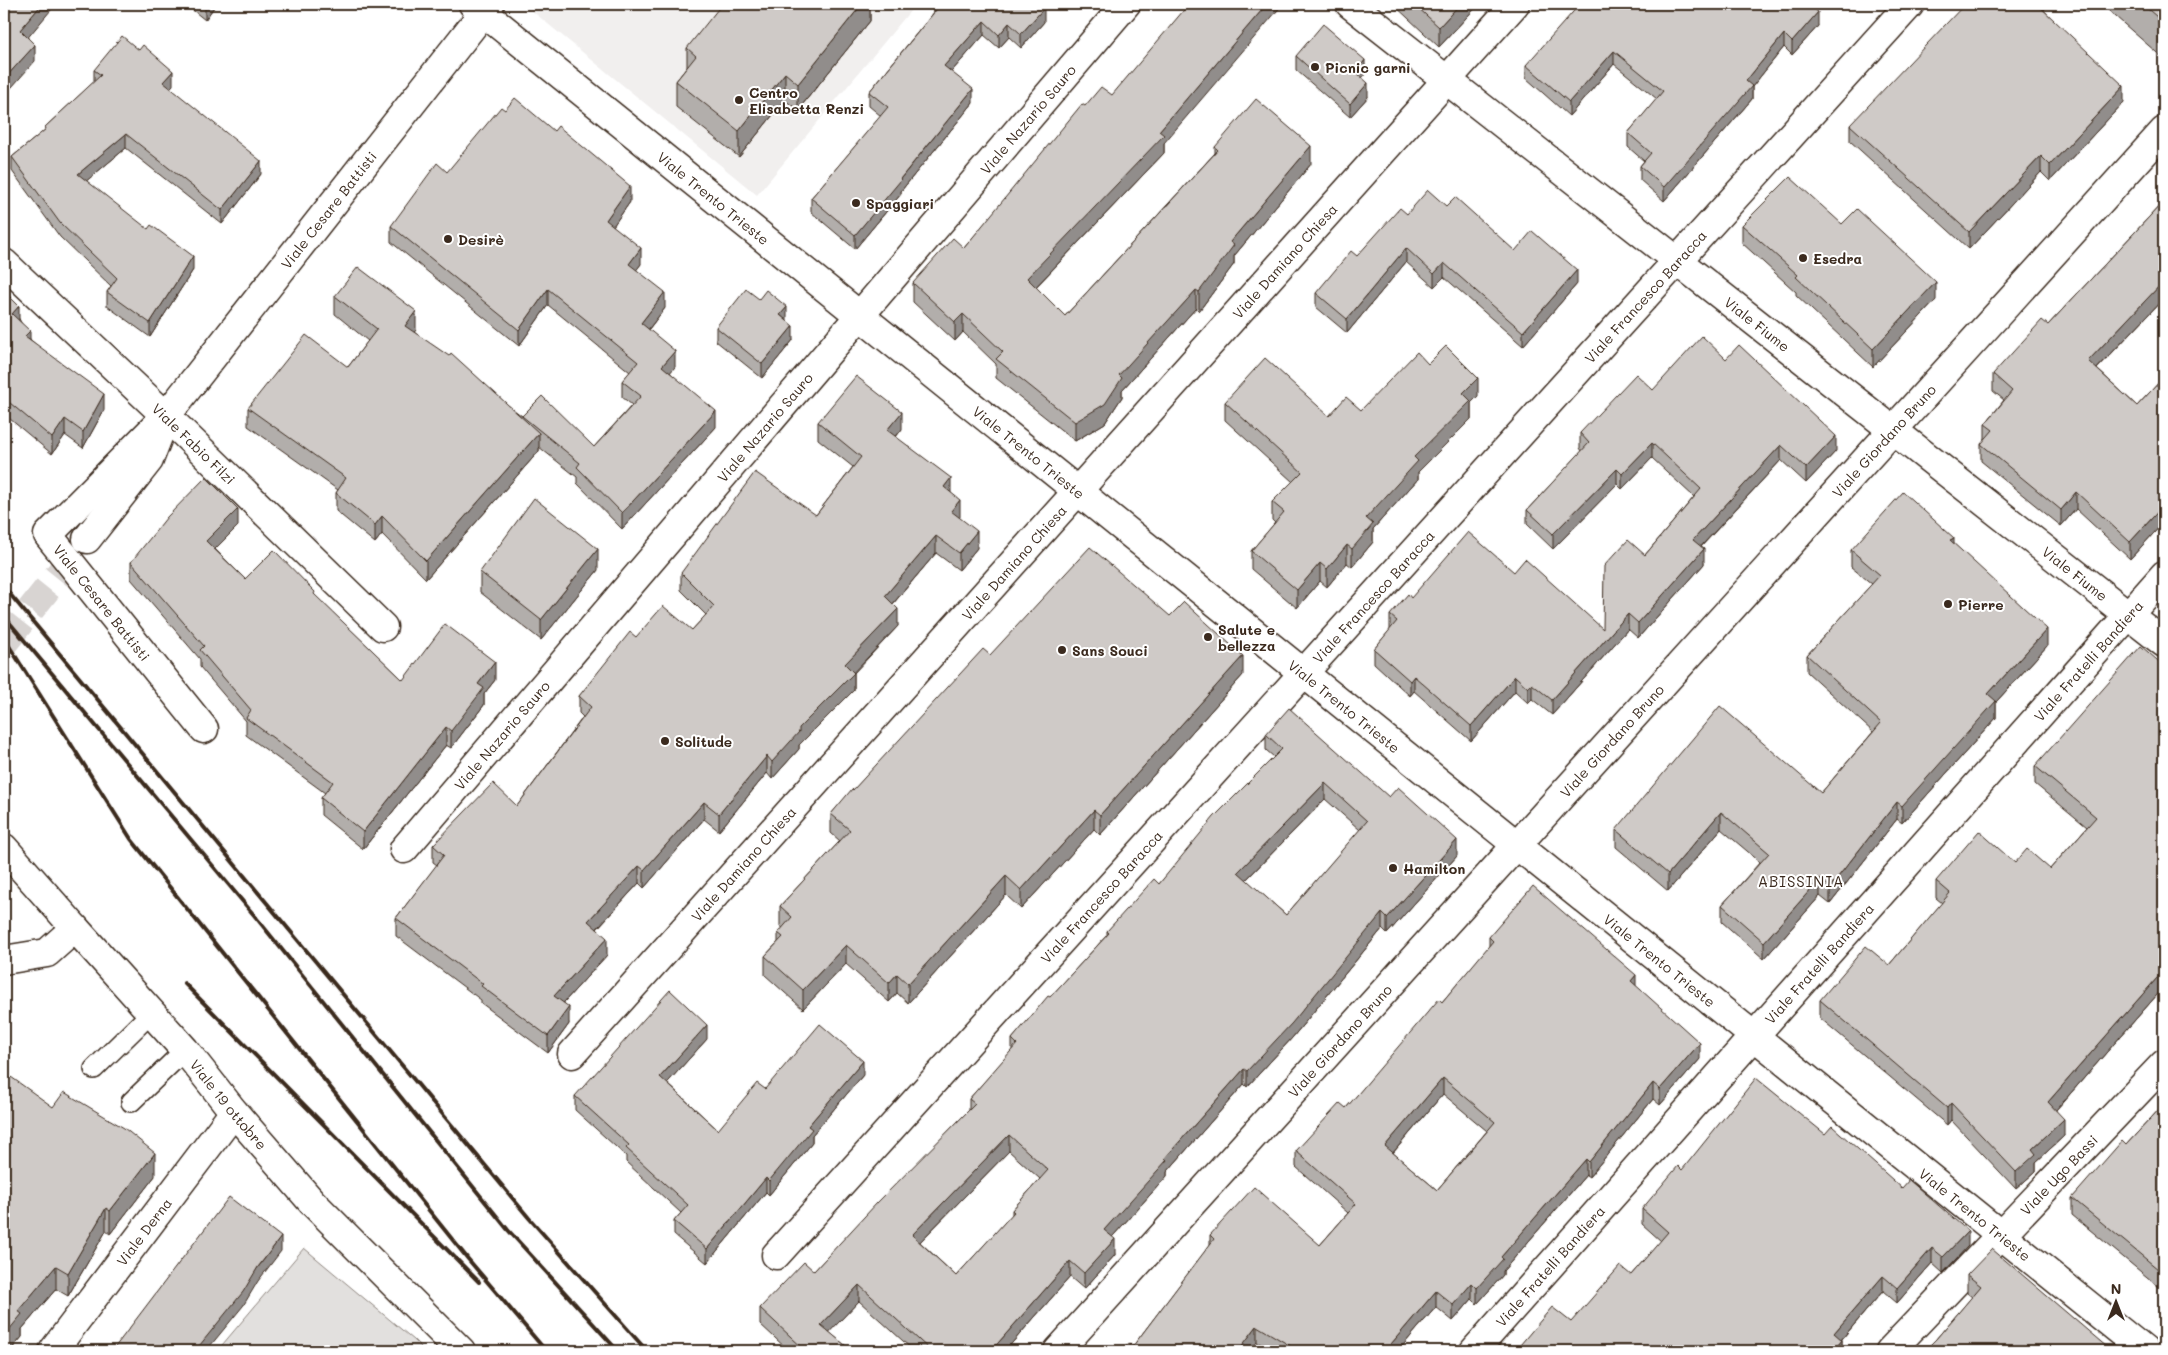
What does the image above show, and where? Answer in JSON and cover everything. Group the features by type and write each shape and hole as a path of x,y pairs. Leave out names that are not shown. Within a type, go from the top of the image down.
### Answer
{"street":[{"name":"Viale Nazario Sauro","path":"404,850 1126,4"},
{"name":"Viale Fiume","path":"1350,4 2164,644"},
{"name":"Viale Damiano Chiesa","path":"572,1054 1516,4"},
{"name":"Viale Francesco Baracca","path":"776,1255 1910,4"},
{"name":"Viale Trento Trieste","path":"482,6 860,315 2145,1351"},
{"name":"Viale Cesare Battisti","path":"204,730 48,534 166,416 482,6"},
{"name":"Viale Giordano Bruno","path":"1058,1351 2164,131"},
{"name":"Viale Fabio Filzi","path":"4,263 166,416 383,627"},
{"name":"Viale Cesare Battisti","path":"87,539 149,460 166,416"},
{"name":"Viale Fratelli Bandiera","path":"1474,1351 2164,575"},
{"name":"Viale 19 ottobre","path":"4,848 152,1012 234,1112 312,1202 461,1351"},
{"path":"4,960 47,953 75,928"},
{"name":"Viale Ugo Bassi","path":"1890,1351 2164,1064"},
{"name":"Viale Derna","path":"53,1351 234,1112"}],"lane":[{"path":"94,1069 152,1012"},
{"path":"131,1102 185,1050"}],"shaded area":[{"name":"Centro Elisabetta Renzi","path":"528,4 916,4 757,195 526,6"},
{"path":"304,1248 414,1340 425,1351 217,1351"}],"building":[{"path":"4,4 42,4 20,30 35,45 4,79"},
{"path":"722,4 862,4 798,84 785,73 739,131 676,81 696,56 687,48"},
{"path":"941,4 1039,4 1044,8 1021,34 1009,23 999,35 984,21 944,66 973,89 855,235 811,198 888,107 869,92"},
{"path":"1189,4 1267,4 1159,131 1164,135 1027,278 1065,316 1218,150 1215,147 1256,99 1311,146 1230,242 1234,245 1199,292 1196,290 1119,375 1122,378 1105,404 1075,422 996,359 1003,352 963,314 955,322 913,283 953,238 964,248 1082,104 1085,106 1101,87 1112,95"},
{"path":"1414,4 1460,4 1439,27"},
{"path":"1580,4 1808,4 1818,12 1792,42 1784,34 1746,81 1752,86 1664,187 1640,166 1651,153 1628,133 1663,91 1614,51 1569,102 1526,65"},
{"path":"1965,4 2037,4 2124,86 2050,165 2041,156 1969,232 1850,125"},
{"path":"2142,4 2164,4 2164,23"},
{"path":"1323,24 1365,60 1356,72 1368,83 1350,104 1296,56"},
{"path":"122,36 139,50 143,45 173,71 163,82 261,161 222,210 126,134 78,174 148,229 151,225 193,256 150,323 107,292 117,278 60,223 12,157 46,129 45,127 101,75 94,70"},
{"path":"515,98 554,131 558,126 630,186 606,220 641,248 629,264 665,292 641,323 675,351 662,366 716,411 622,513 577,467 580,463 522,416 542,396 594,447 641,396 622,381 638,362 548,289 519,330 391,226 437,163 447,172 501,107 505,110"},
{"path":"1790,177 1842,224 1857,209 1936,282 1873,349 1796,277 1798,275 1742,225"},
{"path":"1428,190 1446,206 1455,197 1515,251 1532,231 1577,270 1523,332 1444,263 1434,274 1406,248 1347,319 1316,293 1351,251 1357,256 1400,208 1407,214"},
{"path":"2164,201 2164,281 2088,361 2137,406 2164,377 2164,505 2130,542 2076,492 2061,510 1981,444 1993,430 1985,424 2012,391 1993,374 2042,320 2048,325"},
{"path":"358,267 416,311 405,326 449,356 451,353 539,433 426,561 382,516 375,525 336,493 346,478 248,408 306,335 348,367 377,329 335,296"},
{"path":"746,289 759,299 766,290 787,307 780,315 793,326 762,364 716,327"},
{"path":"4,291 19,306 12,314 30,331 25,336 104,394 83,432 65,419 52,438 4,398"},
{"path":"1702,336 1726,359 1739,345 1836,436 1806,468 1781,445 1693,540 1704,549 1638,623 1628,614 1552,700 1532,684 1528,688 1515,676 1471,726 1414,676 1410,681 1374,649 1397,621 1390,615 1408,594 1411,598 1468,532 1514,572 1525,559 1603,629 1604,566 1628,540 1645,555 1701,489 1652,443 1622,474 1617,469 1553,534 1527,510 1589,443 1580,433 1636,374 1653,390"},
{"path":"1446,346 1478,378 1463,393 1471,401 1414,457 1418,461 1366,518 1373,524 1352,549 1347,545 1327,569 1320,563 1297,590 1251,551 1284,512 1272,502 1302,472 1225,402 1265,358 1329,416 1346,397 1361,410 1417,352 1428,364"},
{"path":"856,376 902,412 887,430 951,478 944,487 960,500 951,511 977,531 959,553 936,536 885,596 898,609 845,664 854,673 799,728 799,732 772,762 767,756 719,814 704,802 644,870 639,866 588,921 607,938 554,996 569,1007 548,1036 481,986 483,984 396,918 444,855 433,845 493,783 517,806 591,707 579,696 630,632 636,637 663,606 692,630 714,606 681,573 755,472 816,515 861,457 818,422"},
{"path":"206,477 238,509 206,541 245,579 274,550 315,592 314,594 403,680 445,624 495,662 478,684 484,688 451,731 446,727 363,832 321,798 333,782 246,718 251,710 200,650 204,646 131,562 167,517"},
{"path":"1903,492 1954,538 1950,540 2047,629 1988,694 1996,701 1902,806 1897,802 1830,887 1820,879 1764,942 1722,905 1769,853 1721,812 1668,874 1616,830 1720,706 1821,793 1881,723 1807,655 1880,575 1851,550"},
{"path":"534,498 598,549 541,620 480,572"},
{"path":"1090,547 1170,616 1184,602 1243,656 1100,815 1094,810 1021,890 1006,876 908,984 897,974 889,983 846,945 803,990 765,956 783,937 778,933 792,917 780,906 850,830 831,814 983,649 990,655"},
{"path":"2141,646 2164,666 2164,970 2048,1102 2064,1119 2032,1149 2036,1154 2016,1172 1951,1103 1947,1108 1820,1000 1866,946 1889,965 1950,893 1936,881 1979,831 2015,863 2027,849 2050,869 2096,817 2035,766"},
{"path":"1289,708 1389,797 1398,787 1457,840 1387,918 1382,913 1292,1023 1247,1071 1244,1069 1165,1158 1167,1160 1104,1230 1115,1239 1084,1273 1070,1261 991,1351 931,1351 859,1285 821,1325 852,1351 806,1351 760,1308 804,1262 814,1271 877,1203 975,1104 969,1099 1017,1044 1012,1039 1048,996 1050,997 1109,933 1107,931 1154,879 1159,884 1214,817 1282,749 1266,734","holes":["1325,783 1367,821 1286,915 1238,872","1009,1135 1048,1170 1012,1210 1014,1212 956,1276 912,1235"]},
{"path":"1533,886 1636,975 1631,981 1700,1043 1660,1089 1653,1083 1589,1162 1586,1159 1501,1257 1503,1259 1477,1288 1472,1283 1453,1305 1436,1291 1385,1351 1299,1351 1257,1326 1238,1351 1122,1351 1129,1343 1133,1346 1214,1239 1210,1235 1254,1187 1320,1245 1356,1204 1296,1151 1340,1103 1346,1108 1439,999 1442,1002 1493,941 1489,937","holes":["1443,1078 1495,1122 1437,1190 1385,1146"]},
{"path":"670,990 707,1025 660,1077 718,1130 757,1083 765,1089 820,1024 863,1061 808,1126 812,1129 769,1181 766,1178 707,1249 674,1221 688,1205 626,1148 629,1145 575,1096"},
{"path":"4,1072 53,1107 64,1092 124,1128 155,1153 110,1211 106,1208 68,1273 56,1266 18,1311 22,1314 4,1336"},
{"path":"1756,1078 1825,1134 1832,1126 1902,1188 1909,1180 1968,1231 1943,1257 1932,1248 1897,1288 1883,1276 1834,1333 1842,1340 1833,1351 1662,1351 1655,1346 1650,1351 1515,1351 1552,1307 1571,1322 1620,1266 1631,1275 1668,1232 1642,1209 1678,1166 1682,1170"},
{"path":"2164,1104 2164,1274 2072,1198 2122,1141 2126,1145"},
{"path":"229,1197 281,1237 258,1267 243,1292 195,1351 112,1351"},
{"path":"1992,1249 2112,1351 1924,1351 1981,1286 1967,1275"}],"tunnel":[{"path":"4,643 83,544"}],"railway":[{"path":"4,587 529,1218 647,1351"},
{"path":"4,616 254,915 508,1230 618,1351"},
{"path":"4,638 131,839 468,1259 546,1351"},
{"path":"184,983 479,1282"}],"place":[{"name":"Picnic garni","path":"1315,67"},
{"name":"Centro Elisabetta Renzi","path":"739,100"},
{"name":"Spaggiari","path":"856,203"},
{"name":"Desirè","path":"448,239"},
{"name":"Esedra","path":"1803,258"},
{"name":"Pierre","path":"1948,604"},
{"name":"Salute e bellezza","path":"1208,637"},
{"name":"Sans Souci","path":"1062,650"},
{"name":"Solitude","path":"665,741"},
{"name":"Hamilton","path":"1393,868"}],"district":[{"name":"ABISSINIA","path":"1801,881"}]}
